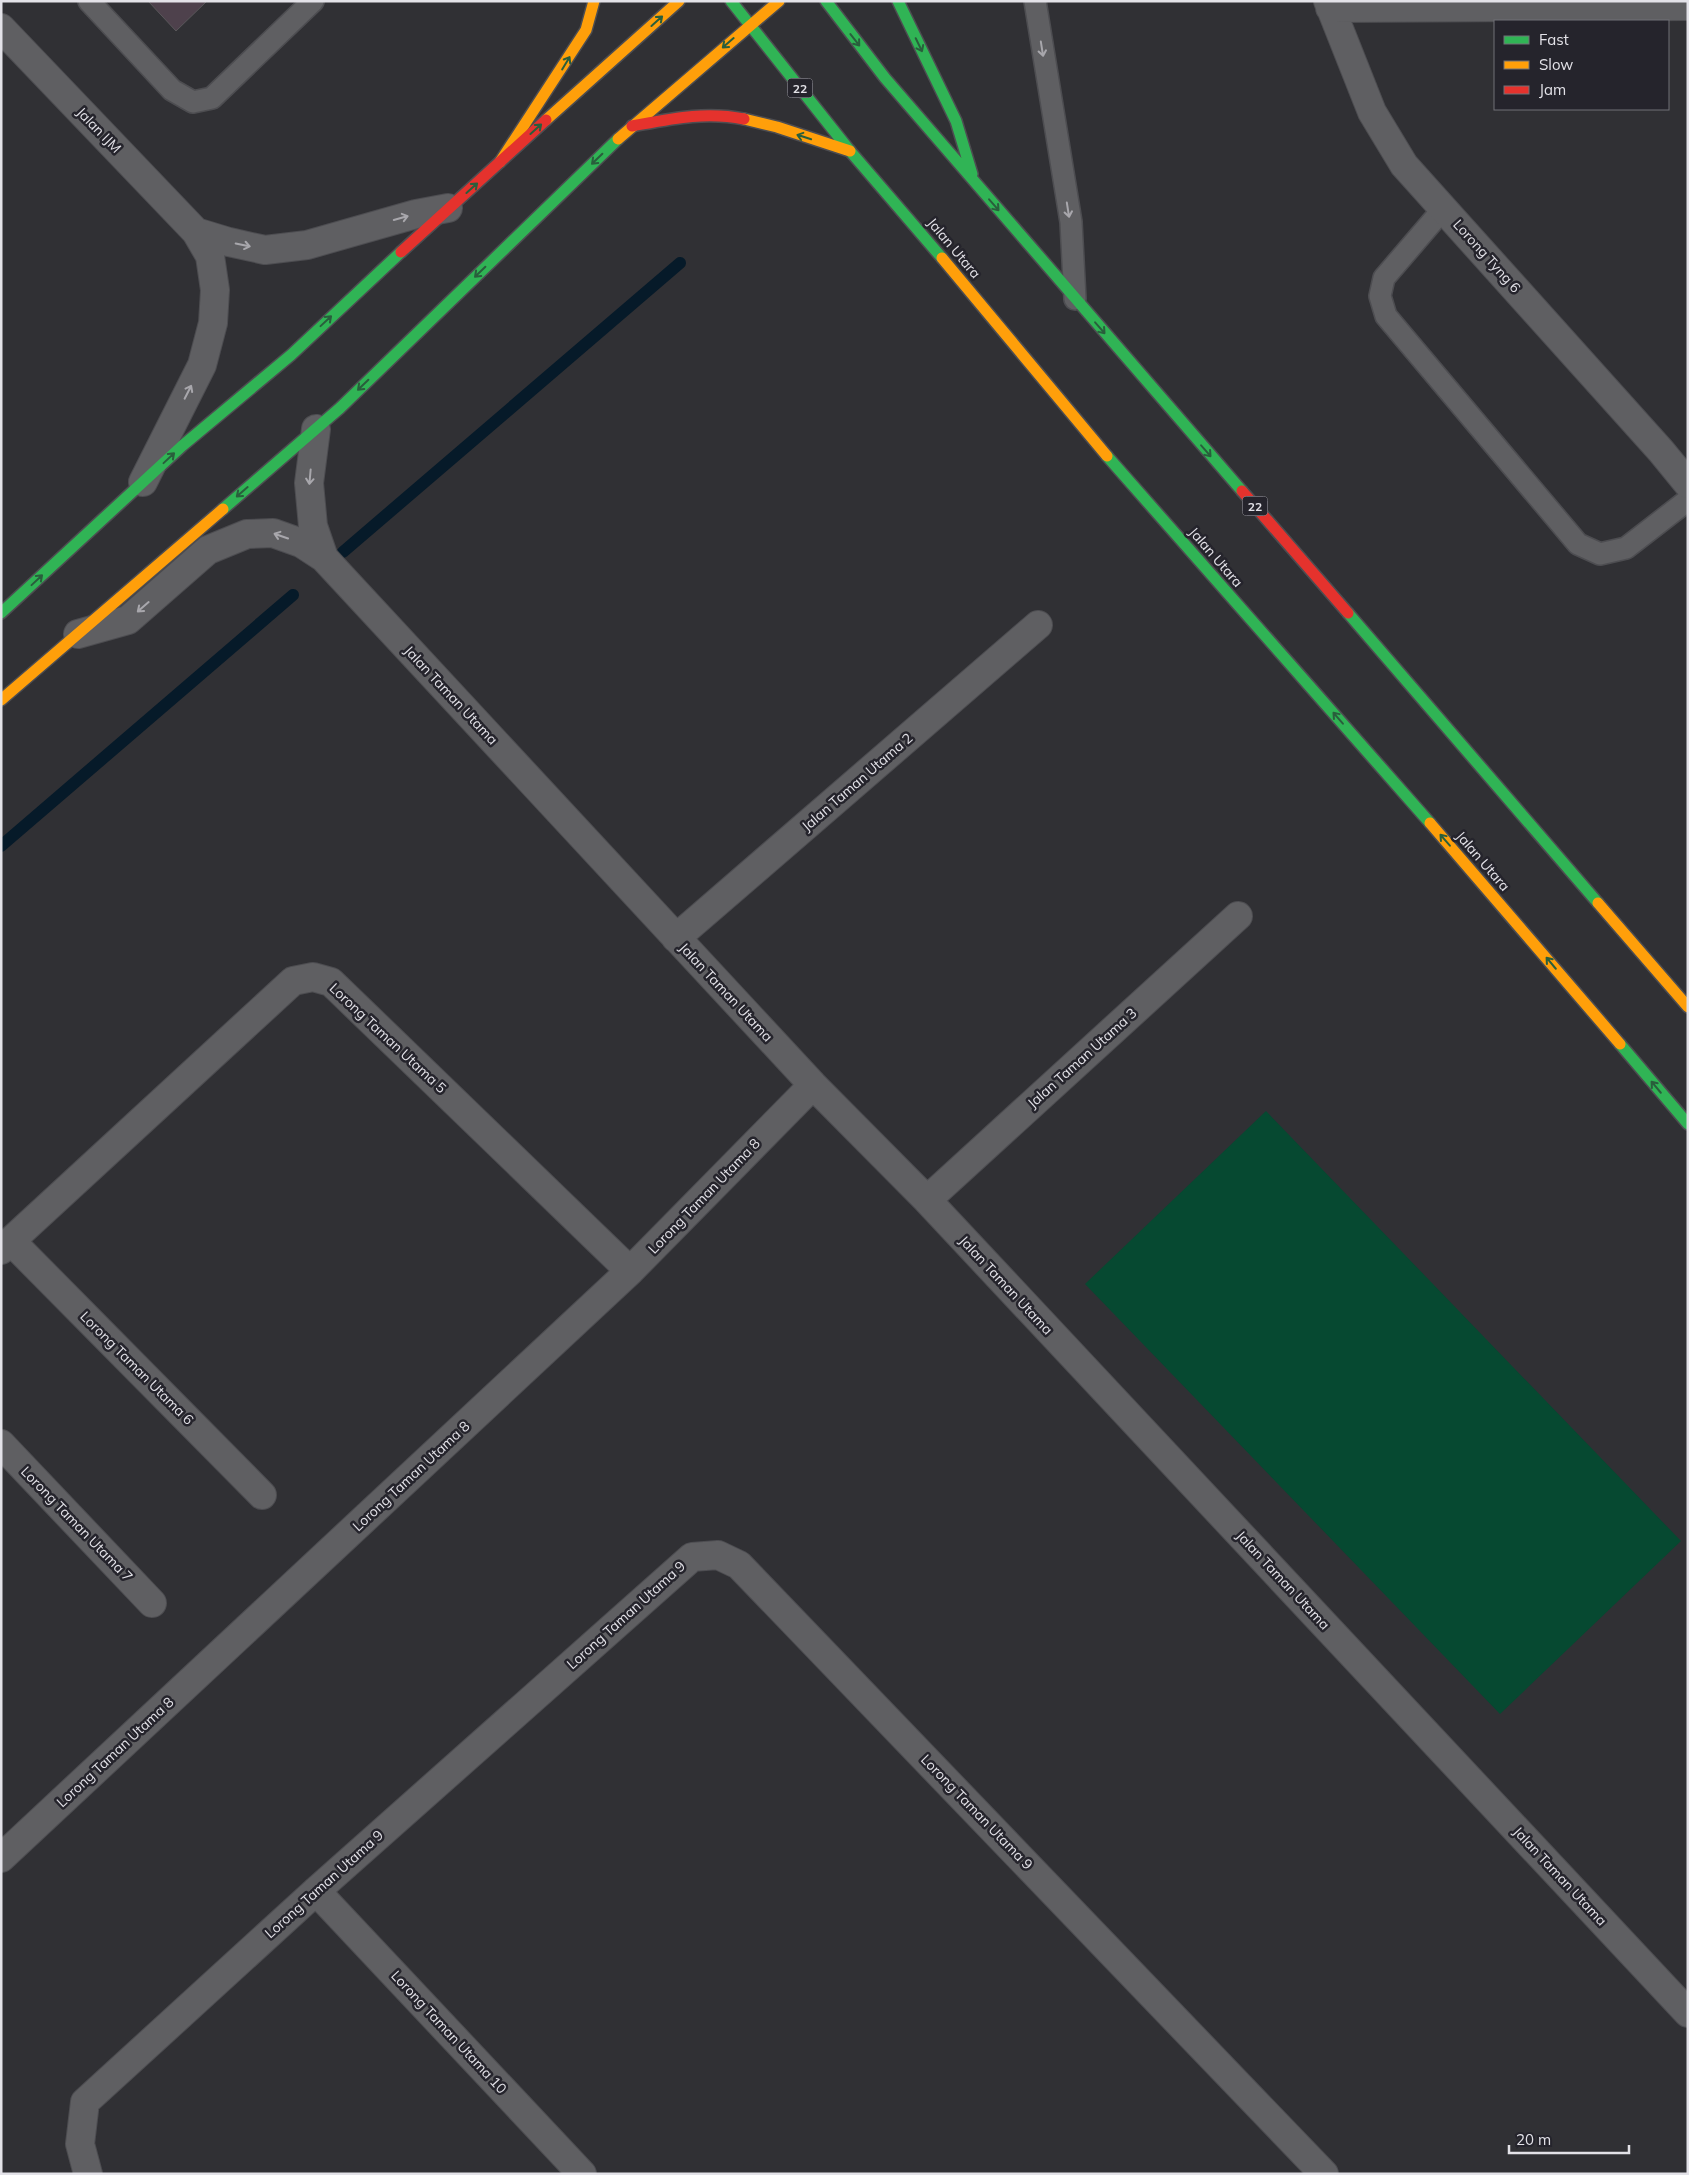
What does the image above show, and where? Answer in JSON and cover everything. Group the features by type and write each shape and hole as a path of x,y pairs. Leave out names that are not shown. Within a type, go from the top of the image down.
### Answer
{"main road":[{"path":"500,162 586,30 594,1"},
{"path":"1,613 182,446 291,355 448,208 679,1"},
{"name":"Jalan Utara","path":"731,1 850,151 924,236 1078,424 1467,864 1688,1124"},
{"path":"1,700 316,429 632,126 779,1"},
{"name":"22","path":"826,1 885,78 1688,1007"},
{"path":"898,1 956,121 975,183"},
{"path":"632,126 700,115 729,116 765,124 850,151"}],"street":[{"path":"1329,5 1688,6"},
{"name":"Lorong Tyng 6","path":"1329,5 1372,112 1404,165 1661,451 1688,484"},
{"name":"Jalan IJM","path":"1,28 196,232 210,256 215,290 213,323 202,364 143,482"},
{"path":"196,232 265,250 307,245 416,214 448,208"},
{"path":"316,429 309,483 313,526 324,558"},
{"path":"1661,451 1688,451"},
{"path":"78,634 128,620 208,550 247,534 273,533 301,543 324,558"},
{"name":"Jalan Taman Utama","path":"324,558 812,1085 927,1200 1688,2012"},
{"name":"Jalan Taman Utama 2","path":"676,938 1038,626"},
{"name":"Jalan Taman Utama 3","path":"927,1200 1238,916"},
{"name":"Lorong Taman Utama 5","path":"6,1246 293,981 313,977 331,982 630,1271"},
{"name":"Lorong Taman Utama 8","path":"1,1858 630,1271 812,1085"},
{"name":"Lorong Taman Utama 6","path":"6,1246 262,1494"},
{"name":"Lorong Taman Utama 7","path":"1,1444 152,1603"},
{"name":"Lorong Taman Utama 9","path":"88,2174 80,2144 85,2102 316,1891 692,1557 718,1555 739,1565 1324,2174"},
{"name":"Lorong Taman Utama 10","path":"316,1891 582,2174"}],"lane":[{"path":"89,1 172,90 193,102 212,98 313,1"},
{"path":"1035,1 1070,222 1075,299"},
{"path":"1444,208 1384,278 1380,296 1386,316 1578,544 1600,554 1626,548 1688,500"}],"green space":[{"path":"1266,1111 1681,1541 1500,1714 1085,1284"}],"building":[{"path":"148,1 207,1 176,31"}],"waterway":[{"path":"343,552 680,263"},
{"path":"1,846 293,595"}],"traffic: fast":[{"path":"731,1 850,151 942,258"},
{"path":"826,1 885,78 1242,491"},
{"path":"898,1 956,121 972,174"},
{"path":"223,509 340,408 618,139"},
{"path":"1,613 182,446 291,355 401,252"},
{"path":"1107,456 1430,823"},
{"path":"1348,613 1598,903"},
{"path":"1620,1044 1688,1124"}],"traffic: slow":[{"path":"500,162 586,30 594,1"},
{"path":"546,120 679,1"},
{"path":"618,139 779,1"},
{"path":"744,119 777,127 850,151"},
{"path":"942,258 1107,456"},
{"path":"1,700 223,509"},
{"path":"1430,823 1620,1044"},
{"path":"1598,903 1688,1007"}],"traffic: jam":[{"path":"632,126 701,116 744,119"},
{"path":"401,252 546,120"},
{"path":"1242,491 1348,613"}]}
